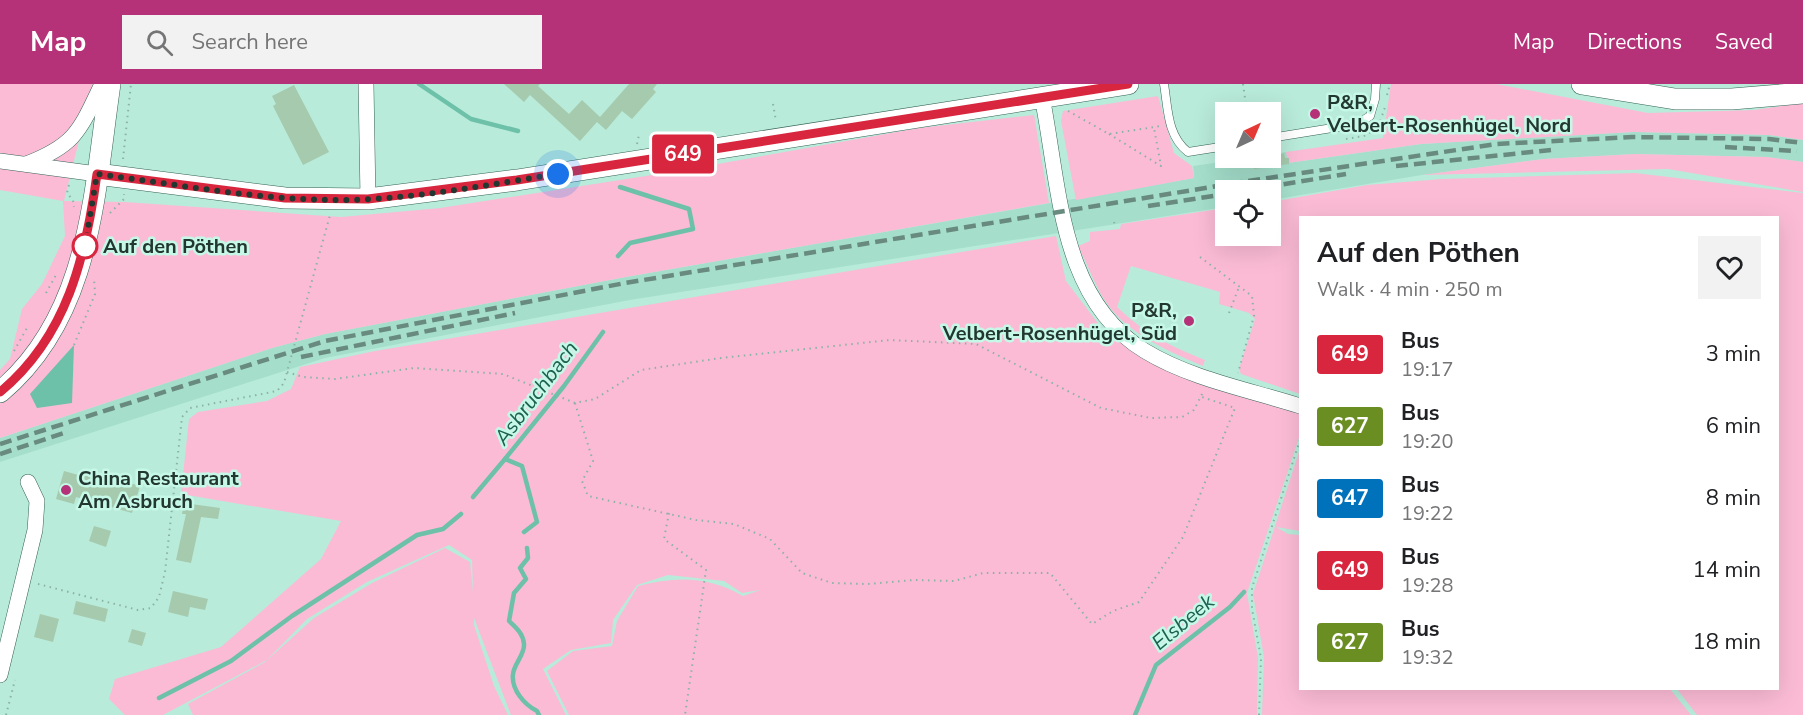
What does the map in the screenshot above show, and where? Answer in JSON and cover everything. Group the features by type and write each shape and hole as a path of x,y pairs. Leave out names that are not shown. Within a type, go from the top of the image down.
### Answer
{"street":[{"path":"26,164 53,154 75,136 102,84"},
{"path":"0,392 25,368 46,341 61,316 80,263 97,174 110,84"},
{"path":"366,84 368,199"},
{"path":"0,160 238,193 334,201 368,199 517,180 1128,84"},
{"path":"1582,84 1675,99 1732,99 1803,93"},
{"path":"1042,97 1070,248 1080,278 1097,307 1119,332 1146,352 1207,377 1299,406"},
{"path":"0,675 35,530 38,501 28,482"}],"lane":[{"path":"1164,84 1171,125 1178,144 1188,152 1215,148"},
{"path":"1281,136 1357,124 1370,116 1376,84"}],"path":[{"path":"124,145 131,84"},
{"path":"1243,84 1246,102"},
{"path":"1063,108 1161,166 1154,127"},
{"path":"1109,134 1171,125"},
{"path":"636,141 639,135"},
{"path":"108,215 124,199 123,177"},
{"path":"37,583 138,610 152,608 159,597 165,572 182,417 190,408 277,391 284,383 334,201"},
{"path":"1114,222 1116,227"},
{"path":"1200,257 1252,296 1254,316 1238,369 1241,378"},
{"path":"74,345 96,294 94,274 80,263"},
{"path":"1229,313 1239,287"},
{"path":"10,359 27,328"},
{"path":"287,372 303,377 335,379 414,368 502,374 575,403 595,399 641,370 721,358 890,340 976,344 1101,408 1151,418 1182,417 1194,410 1202,397 1207,377"},
{"path":"575,403 593,462 582,481 588,496 696,520 734,524 770,539 802,573 832,583 868,584 914,580 954,580 983,573 1050,573 1092,624 1113,610 1139,602 1183,537 1235,408 1202,397"},
{"path":"1259,715 1262,658 1252,609 1252,588 1299,443"},
{"path":"669,513 664,539 706,570 685,715"}],"shaded area":[{"path":"0,84 93,84 64,201 124,202 341,217 440,208 684,170 919,128 1034,115 1049,203 626,277 325,334 272,348 0,438 0,370 10,359 22,309 42,284 65,236 63,201 0,190"},
{"path":"1391,84 1496,84 1648,113 1754,110 1803,103 1803,140 1769,135 1634,132 1421,144 1288,163 1286,152 1383,138"},
{"path":"1158,96 1174,153 1192,166 1194,178 1076,200 1061,121 1063,111"},
{"path":"1634,132 1769,135 1803,140 1803,162 1766,157 1635,154 1544,159 1422,175 1281,198 1281,180 1215,180 1215,209 630,300 325,358 0,462 0,438 272,348 325,334 626,277 1194,178 1193,166 1215,163 1215,168 1281,168 1281,153 1286,152 1288,163 1421,144"},
{"path":"1635,154 1767,157 1803,162 1803,192 1668,169 1422,175 1544,159"},
{"path":"1635,173 1803,193 1803,715 1697,715 1678,690 1779,690 1779,216 1299,216 1299,394 1241,374 1239,369 1255,319 1249,313 1219,304 1220,292 1131,266 1117,307 1158,338 1205,360 1203,366 1151,342 1117,316 1100,292 1078,246 1090,241 1090,232 1120,229 1121,224 1215,210 1215,246 1281,246 1281,200 1367,185 1442,179"},
{"path":"1056,236 1066,281 1106,334 1190,378 1299,414 1299,438 1247,593 1258,658 1257,715 569,715 547,671 573,651 612,646 617,621 638,586 679,579 705,581 743,596 760,590 742,593 724,581 668,575 637,585 613,620 611,643 571,650 543,669 566,715 511,715 474,618 474,625 494,686 508,715 193,715 188,704 265,662 314,618 372,583 445,548 470,562 473,593 472,560 449,545 367,582 307,619 267,660 163,715 125,715 109,699 115,679 221,647 321,559 341,521 181,494 189,419 198,412 267,401 291,389 300,367 375,351"},
{"path":"74,345 72,403 37,408 30,394"},
{"path":"1299,452 1299,531 1276,527 1288,534 1299,535 1299,690 1671,690 1691,715 1262,715 1264,657 1253,594"}],"building":[{"path":"504,84 540,84 538,86 569,114 582,100 600,117 629,84 657,84 653,89 656,92 632,119 622,111 606,130 597,122 580,141 530,95 524,102"},
{"path":"294,85 329,152 303,165 273,106 276,104 272,96"},
{"path":"1284,153 1285,158 1289,158 1289,164 1281,165 1281,154"},
{"path":"84,470 140,486 132,513 76,497 74,504 56,499 64,471 82,476"},
{"path":"184,503 220,508 218,519 201,517 191,563 176,560 186,514 182,514"},
{"path":"94,526 111,531 106,547 89,541"},
{"path":"173,591 208,599 205,610 190,607 188,617 168,612"},
{"path":"76,601 108,609 105,622 73,614"},
{"path":"40,614 59,619 53,642 34,637"},
{"path":"132,629 146,633 142,646 128,642"}],"waterway":[{"name":"Asbruchbach","path":"419,84 471,119 518,131"},
{"name":"Asbruchbach","path":"618,256 630,243 693,229 689,209 620,187"},
{"name":"Asbruchbach","path":"524,532 537,522 522,466 505,459 564,386 603,332"},
{"path":"473,497 505,459"},
{"path":"159,698 231,661 292,616 417,535 443,529 461,514"},
{"name":"Asbruchbach","path":"527,548 528,558 520,568 526,579 514,593 509,621 521,634 524,644 523,652 514,670 513,680 520,696 539,715"},
{"name":"Elsbeek","path":"1135,715 1156,665 1230,607 1244,592"}],"railway":[{"path":"0,444 325,341 625,283 1248,181 1497,144 1632,137 1769,139 1803,143"},
{"path":"1725,147 1797,151"},
{"path":"1396,166 1551,150"},
{"path":"1281,185 1346,174"},
{"path":"1148,206 1215,196"},
{"path":"301,357 515,313"},
{"path":"0,454 67,432"}],"bus line":[{"name":"649","path":"0,392 25,368 46,341 61,316 76,281 85,246 97,174 285,198 334,201 368,199 453,190 982,105 1128,84"}],"place":[{"name":"P&R, Velbert-Rosenhügel, Nord","path":"1315,114"},
{"name":"Auf den Pöthen","path":"85,246"},
{"name":"P&R, Velbert-Rosenhügel, Süd","path":"1189,321"},
{"name":"China Restaurant Am Asbruch","path":"66,490"}],"route":[{"path":"85,246 97,174 226,192 334,201 453,190 558,174"}]}
